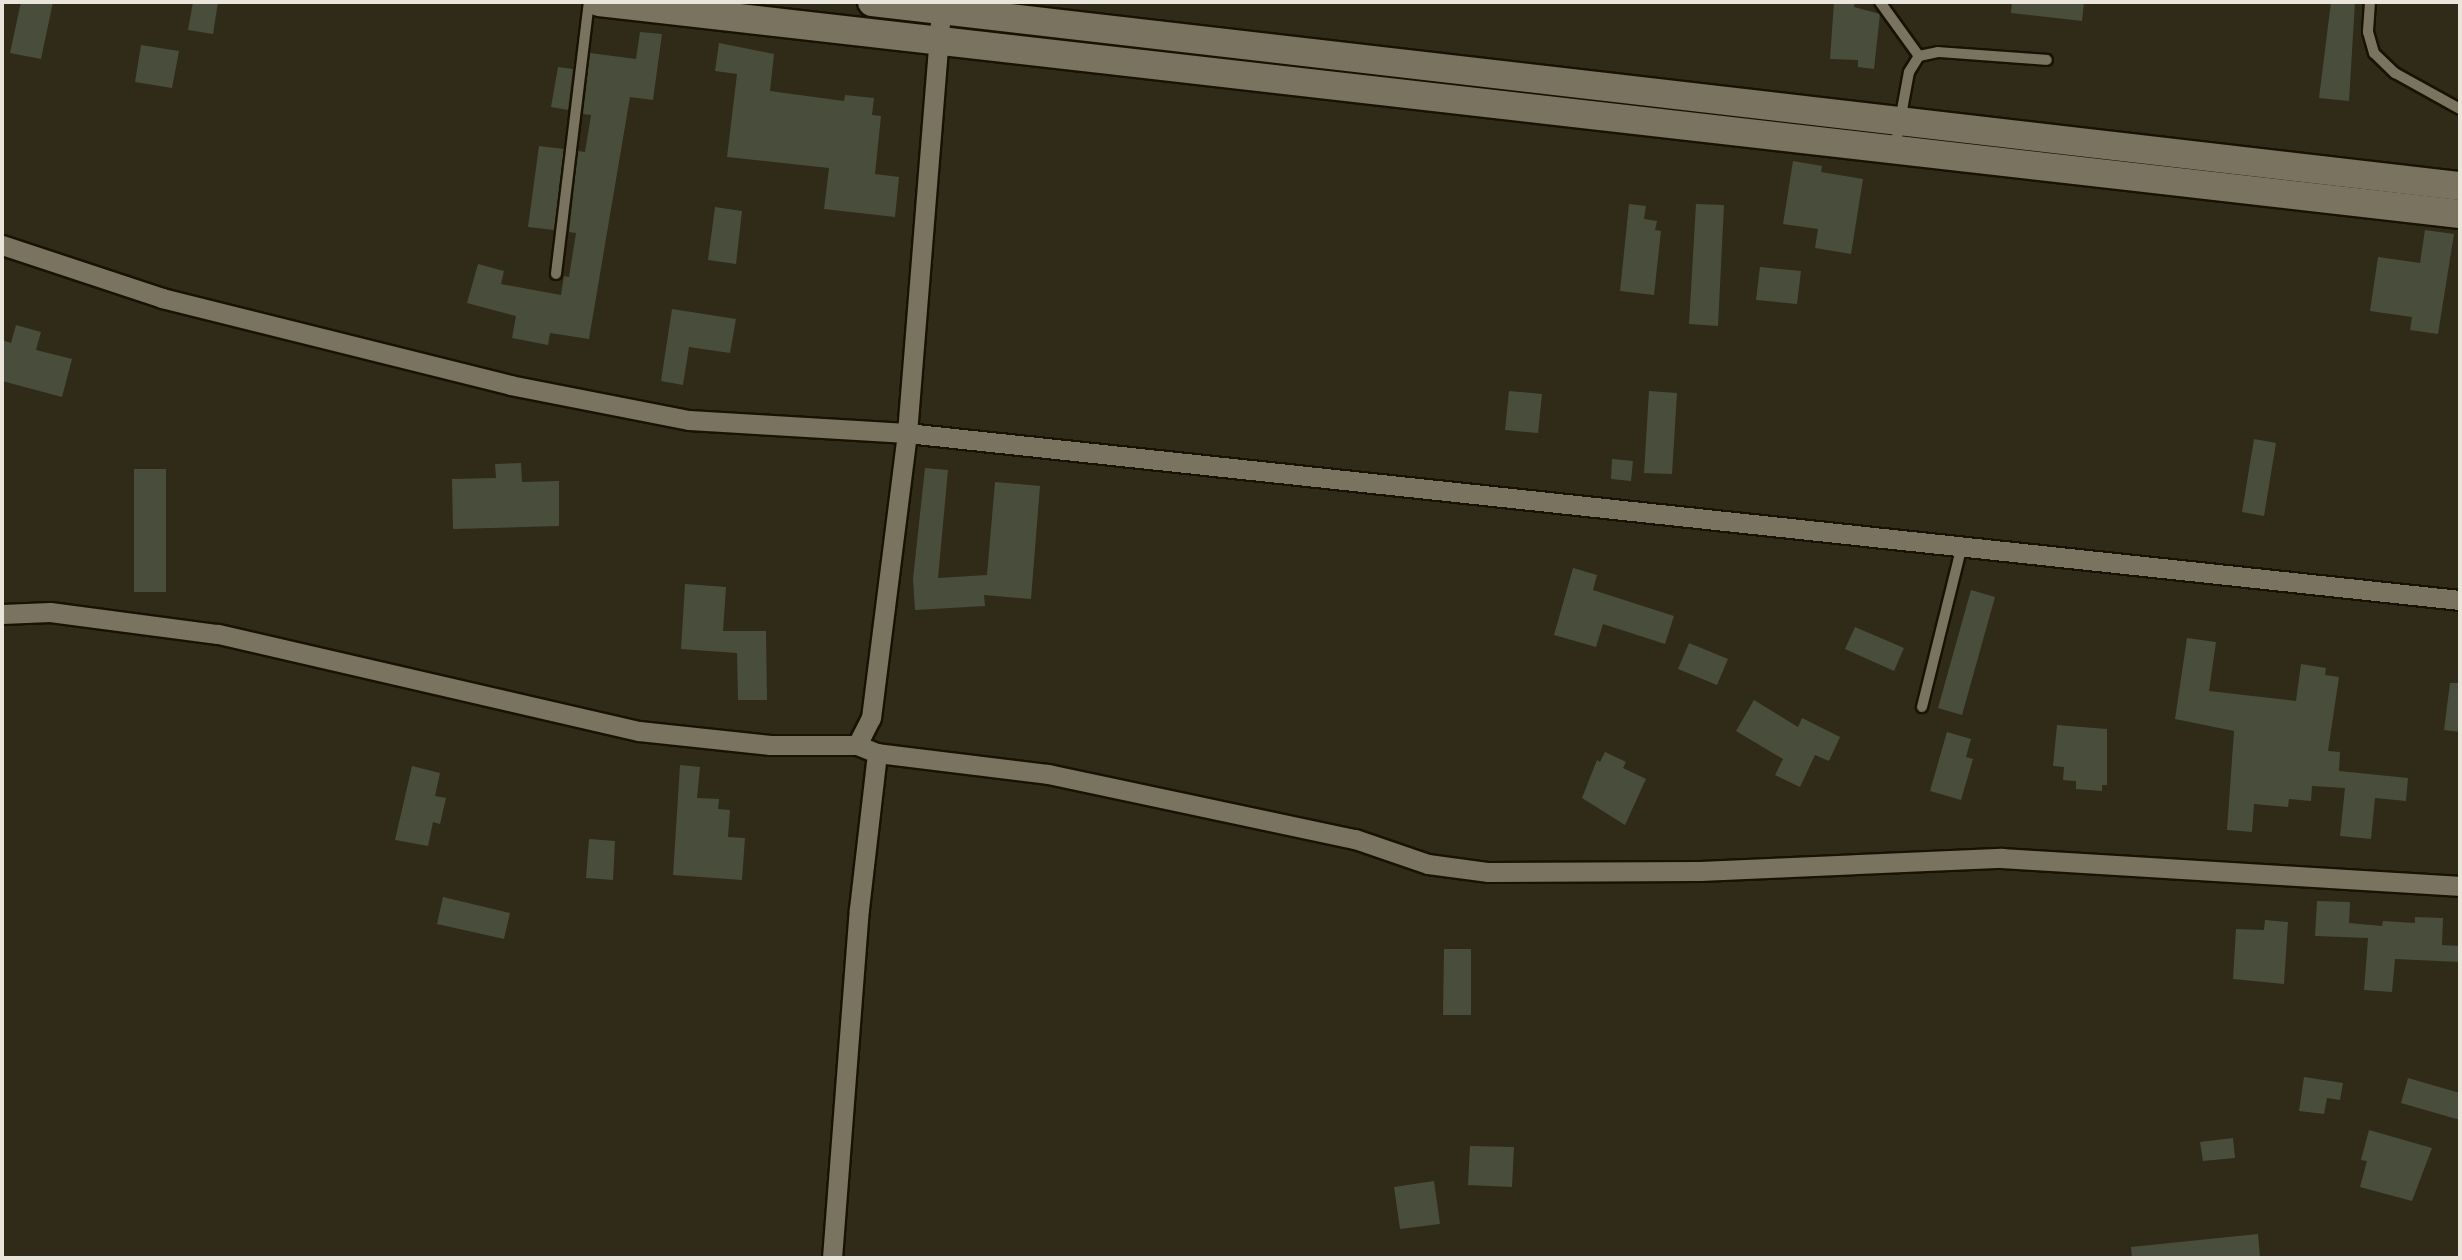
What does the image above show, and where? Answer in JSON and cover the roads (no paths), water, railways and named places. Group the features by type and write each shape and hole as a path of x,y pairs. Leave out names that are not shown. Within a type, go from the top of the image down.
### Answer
{"street":[{"path":"599,2 1895,152 2460,214"},
{"path":"872,2 942,5 2460,186"},
{"path":"857,745 871,718 907,433 942,5"},
{"path":"2,245 162,298 510,385 689,420 907,433 2460,600"},
{"path":"2,614 50,612 218,634 639,730 770,745 857,745 877,753 1048,774 1354,839 1428,864 1488,872 1700,871 2002,858 2460,886"},
{"path":"832,1258 856,936 877,753"}],"lane":[{"path":"556,274 589,2"},
{"path":"1880,2 1919,57"},
{"path":"2370,2 2368,32 2374,53 2395,73 2460,109"},
{"path":"1895,152 1897,120 1909,72 1919,57 1938,52 2047,60"},
{"path":"1922,707 1962,545"}]}
